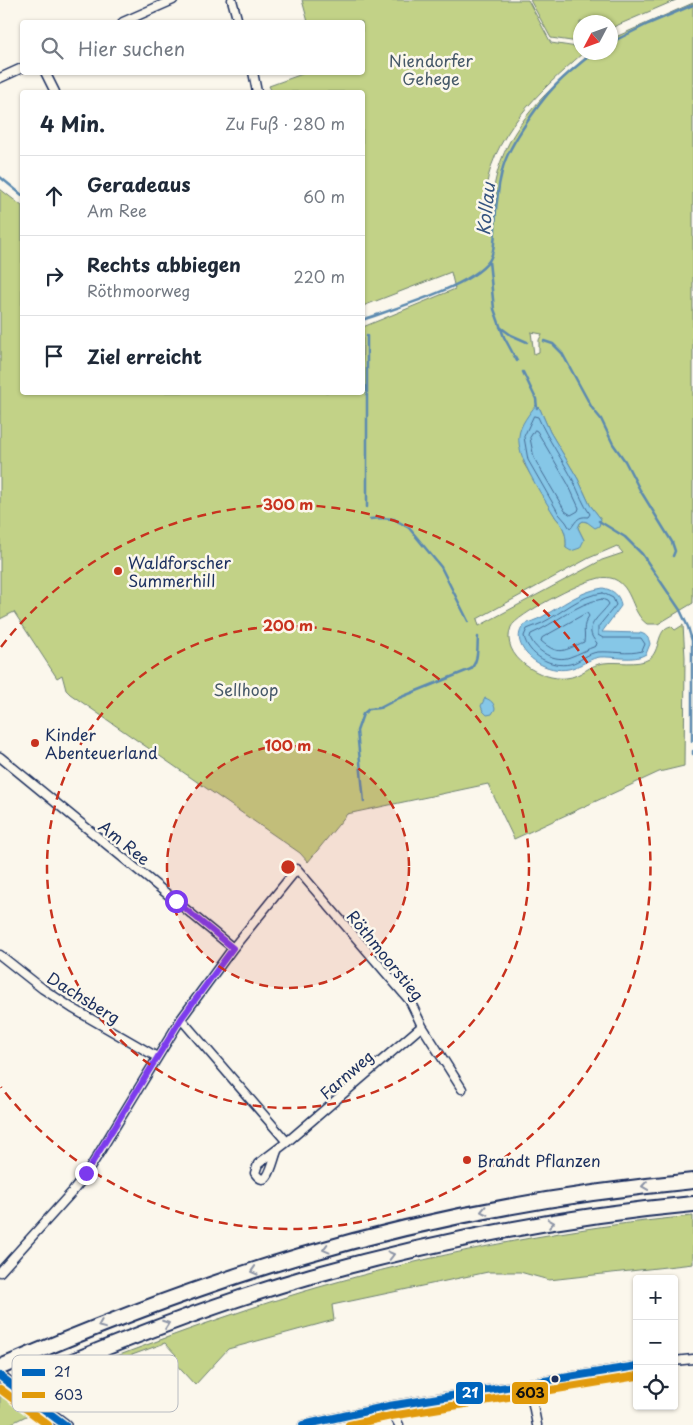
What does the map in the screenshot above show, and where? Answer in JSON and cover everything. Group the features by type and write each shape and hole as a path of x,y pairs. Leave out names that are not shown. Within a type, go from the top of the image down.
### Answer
{"highway":[{"path":"36,1355 105,1323 187,1293 300,1256 363,1239 490,1210 693,1181"},
{"path":"88,1355 209,1309 310,1276 462,1239 557,1222 693,1204"}],"main road":[{"path":"1,1371 12,1380"},
{"path":"50,1412 65,1425"}],"street":[{"path":"128,20 173,0"},
{"path":"232,0 237,20"},
{"path":"0,78 20,69"},
{"path":"46,75 53,90"},
{"path":"254,75 257,90"},
{"name":"Am Ree","path":"0,757 233,948"},
{"name":"Röthmoorstieg","path":"233,948 296,869 410,1001 422,1026 462,1089"},
{"path":"0,1272 73,1191 86,1173 181,1019 233,948"},
{"name":"Dachsberg","path":"0,955 43,989 157,1058"},
{"path":"181,1019 287,1142"},
{"name":"Farnweg","path":"278,1149 422,1026"},
{"path":"678,1361 693,1359"},
{"path":"303,1425 389,1406 633,1367"},
{"path":"529,1384 537,1425"},
{"path":"389,1406 399,1425"}],"green space":[{"path":"302,0 528,0 551,43 573,46 573,60 575,60 550,83 519,117 496,155 488,176 485,199 484,220 489,232 494,188 501,162 519,126 546,94 583,60 618,60 618,36 693,3 693,603 658,624 647,624 620,583 612,578 600,578 588,581 536,607 515,622 511,627 509,638 511,648 525,665 546,676 566,678 599,664 633,663 649,659 653,655 666,628 671,626 675,630 683,625 685,657 684,766 659,772 514,839 488,784 347,814 308,862 300,853 70,694 66,690 62,675 57,678 14,612 0,619 0,189 20,204 20,395 365,395 365,326 455,289 451,272 365,305 365,90 271,90 269,86 299,75 365,75 365,20 307,20","holes":["531,332 542,334 539,340 539,352 534,354","540,409 550,432 578,479 590,505 601,519 580,523 578,528 584,540 566,548 563,528 523,462","617,546 623,553 602,560 479,626 477,619 589,558"]},
{"path":"530,0 676,0 618,25 618,15 573,15 573,41 551,38"},
{"path":"693,1216 693,1264 549,1280 520,1272 488,1272 332,1305 334,1320 228,1349 195,1385 178,1367 178,1355 165,1343 132,1355 119,1355 218,1319 381,1270 514,1241 603,1226"},
{"path":"0,1389 12,1398 12,1412 32,1413 8,1425 0,1425"}],"water":[{"path":"536,405 540,409 550,432 578,479 590,505 601,519 599,526 595,528 587,522 583,521 580,523 578,528 584,540 580,548 571,551 566,548 563,528 532,478 519,445 521,428"},
{"path":"603,588 615,594 621,606 602,632 644,634 650,644 646,654 636,658 597,658 575,667 560,670 538,663 526,653 519,638 524,625 586,592"},
{"path":"485,698 494,705 495,709 492,714 487,715 483,711 481,706"}],"waterway":[{"name":"Kollau","path":"618,39 693,5"},
{"name":"Kollau","path":"365,319 450,288 480,270 489,261 493,249 500,180 506,158 535,110 552,89 584,60"},
{"name":"Kollau","path":"0,177 20,193"},
{"path":"489,261 494,309 504,337 517,361"},
{"path":"500,327 511,335 527,342"},
{"path":"367,336 367,507"},
{"path":"544,341 553,344 562,353 592,408 601,419 613,444 625,461 640,490 672,542 675,551 673,556"},
{"path":"523,372 536,399 537,408"},
{"path":"370,519 394,519 409,528 441,567 468,621"},
{"path":"599,521 625,537 642,554 680,610 688,627 692,641 692,741"},
{"path":"364,802 357,731 363,714 369,709 380,708 399,698 471,669 476,658 478,637"}],"tunnel":[{"path":"0,1393 12,1387"}],"transit line":[{"name":"21","path":"303,1425 389,1406 633,1367"},
{"name":"21","path":"0,1376 12,1385"},
{"name":"603","path":"349,1425 391,1416 633,1377"},
{"name":"603","path":"0,1389 12,1398"},
{"name":"603","path":"31,1412 48,1425"},
{"name":"21","path":"48,1412 65,1425"}],"place":[{"name":"Waldforscher Summerhill","path":"118,571"},
{"name":"Kinder Abenteuerland","path":"35,743"},
{"name":"Brandt Pflanzen","path":"467,1160"}],"route":[{"path":"86,1173 181,1019 233,948 176,901"}],"park label":[{"name":"Niendorfer Gehege","path":"431,69"},
{"name":"Sellhoop","path":"246,689"}]}
